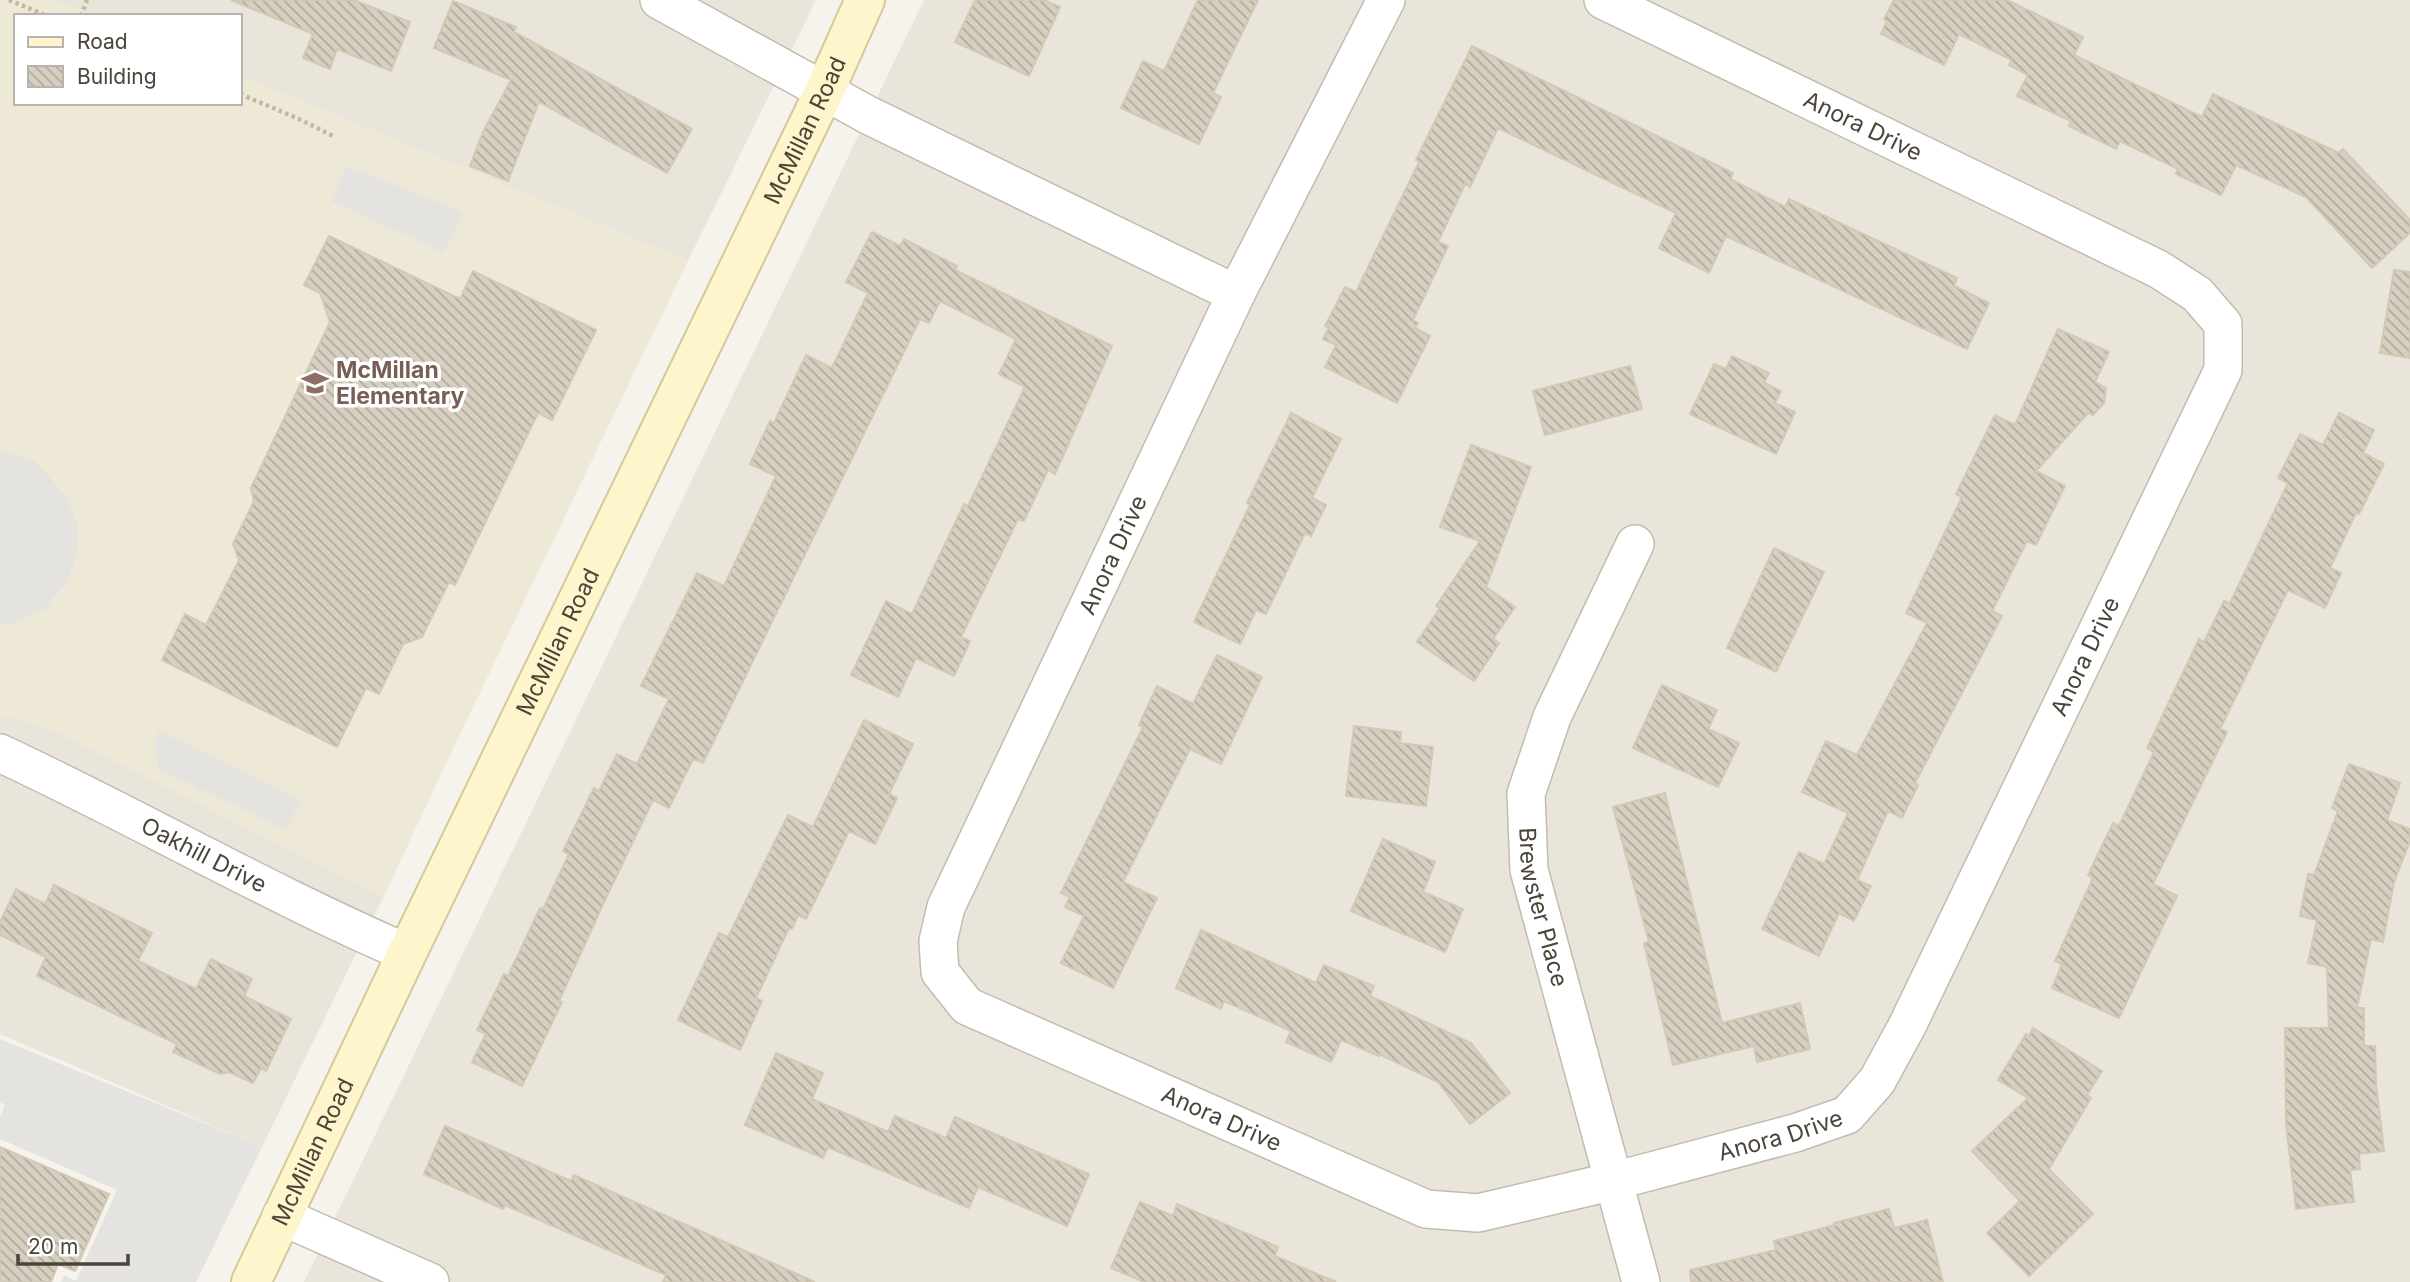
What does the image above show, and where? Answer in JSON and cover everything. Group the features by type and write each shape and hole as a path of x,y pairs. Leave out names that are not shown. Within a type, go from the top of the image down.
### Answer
{"street":[{"path":"659,0 824,92 1236,294"},
{"name":"McMillan Road","path":"251,1282 407,953 824,92 865,0"},
{"name":"Anora Drive","path":"1385,0 1236,294 946,907 938,941 940,972 967,1006 1426,1209 1478,1213 1614,1181 1796,1133 1847,1115 1877,1081 1907,1026 2223,370 2223,324 2197,294 2158,269 1603,0"},
{"name":"Brewster Place","path":"1635,544 1552,717 1525,794 1529,870 1641,1282"},
{"name":"Oakhill Drive","path":"0,753 71,786 343,926 407,953"},
{"path":"281,1216 430,1282"}],"path":[{"path":"9,0 42,14"},
{"path":"242,95 333,136"}],"shaded area":[{"name":"McMillan Elementary","path":"0,0 53,0 87,14 14,14 14,105 242,105 242,77 688,261 384,896 54,730 0,714"},
{"path":"53,0 816,0 688,261 242,77 242,14 87,14"},
{"path":"924,0 2410,0 2410,1282 304,1282"},
{"path":"347,166 463,212 444,253 331,201"},
{"path":"0,450 36,462 66,496 77,522 77,553 68,581 44,609 13,624 0,624"},
{"path":"0,714 54,730 384,896 262,1147 0,1034"},
{"path":"156,729 301,800 286,831 157,768"},
{"path":"0,1039 262,1147 196,1282 61,1282 64,1275 76,1281 117,1190 0,1139 0,1117 5,1105 0,1102"}],"building":[{"path":"231,0 354,0 410,22 391,71 337,49 330,69 303,58 313,34"},
{"path":"975,0 1044,0 1060,7 1029,76 955,42"},
{"path":"1198,0 1258,0 1213,93 1221,97 1199,144 1121,108 1143,61 1164,71"},
{"path":"1894,0 2007,0 2083,37 2074,55 2202,117 2213,94 2339,153 2343,149 2410,220 2410,233 2372,268 2306,197 2236,165 2221,195 2176,174 2178,169 2120,141 2116,149 2069,126 2071,121 2017,96 2028,75 2009,65 2012,60 1959,34 1944,65 1881,34 1887,21 1884,19"},
{"path":"453,1 516,27 514,32 692,129 667,173 539,102 508,181 470,166 483,132 511,80 434,48"},
{"path":"1472,46 1733,173 1730,179 1785,207 1789,199 1957,278 1954,286 1989,303 1967,349 1726,236 1709,273 1659,248 1676,213 1498,128 1470,187 1465,184 1438,242 1448,246 1413,320 1418,323 1415,328 1430,336 1397,403 1325,367 1336,345 1323,339 1329,328 1325,326 1345,287 1356,292"},
{"path":"872,232 900,246 904,239 957,266 955,270 1112,346 1055,474 1048,470 1024,521 1018,519 961,637 970,641 954,676 916,658 898,697 851,675 886,601 912,614 964,504 968,506 1025,387 999,374 1016,339 940,301 929,323 920,319 703,763 693,759 669,808 653,800 522,1086 472,1062 486,1034 477,1030 504,974 508,976 540,908 543,909 569,854 563,851 594,788 599,791 617,754 637,764 669,699 641,686 697,573 724,586 776,476 750,464 770,421 774,423 806,355 832,368 868,293 846,282"},
{"path":"329,236 460,299 473,271 596,330 552,420 538,413 455,585 449,582 422,637 403,644 379,694 366,688 337,747 162,660 185,614 206,625 239,560 233,544 254,501 251,488 330,322 320,293 304,285"},
{"path":"2394,270 2410,272 2410,358 2380,353"},
{"path":"2058,329 2109,352 2095,382 2106,388 2104,403 2093,415 2088,413 2036,471 2065,486 2036,545 2027,541 1992,611 2002,616 1915,783 1918,785 1902,818 1888,811 1857,880 1871,886 1854,921 1839,913 1819,956 1762,929 1799,852 1824,864 1848,813 1802,792 1826,741 1857,755 1927,623 1906,613 1962,497 1956,494 1995,415 2015,425"},
{"path":"1732,356 1769,373 1764,383 1781,391 1775,403 1795,412 1776,454 1690,414 1714,364 1726,369"},
{"path":"1630,366 1642,409 1545,435 1533,391"},
{"path":"1291,413 1341,439 1312,498 1326,505 1311,536 1305,533 1266,614 1256,610 1240,644 1194,622"},
{"path":"2339,413 2374,430 2363,453 2384,464 2359,514 2356,513 2330,568 2341,573 2325,608 2288,590 2220,729 2227,732 2153,884 2177,896 2119,1018 2052,988 2062,964 2055,961 2093,878 2088,875 2113,823 2119,826 2154,752 2147,748 2199,639 2204,642 2224,601 2230,603 2288,483 2278,478 2300,434 2323,445"},
{"path":"1471,445 1531,467 1486,587 1515,607 1493,639 1499,643 1474,681 1417,642 1440,608 1436,606 1480,541 1440,527"},
{"path":"1774,548 1824,572 1776,672 1727,648"},
{"path":"1217,655 1262,677 1221,764 1190,749 1123,882 1157,898 1113,988 1061,963 1084,916 1065,907 1070,897 1061,893 1143,727 1139,725 1157,686 1193,704"},
{"path":"1662,685 1717,710 1708,729 1739,743 1718,787 1633,748"},
{"path":"864,720 913,744 889,794 897,798 875,844 849,831 806,919 798,915 792,929 789,928 756,998 762,1001 740,1050 678,1020 719,933 728,937 788,815 813,827"},
{"path":"1354,726 1401,732 1400,743 1433,747 1426,806 1346,796"},
{"path":"2349,764 2400,783 2387,820 2410,829 2410,841 2394,882 2383,942 2371,939 2357,1008 2364,1008 2364,1046 2375,1046 2376,1084 2384,1151 2359,1154 2360,1169 2350,1170 2354,1202 2296,1209 2286,1124 2285,1028 2329,1028 2327,967 2308,963 2317,920 2300,916 2308,874 2314,875 2338,811 2332,808"},
{"path":"1665,793 1722,1023 1800,1003 1810,1049 1757,1062 1754,1046 1673,1065 1644,943 1649,942 1613,807"},
{"path":"1383,839 1435,862 1423,892 1463,909 1445,952 1351,911"},
{"path":"54,885 152,933 138,961 196,989 211,959 252,979 244,996 291,1019 266,1071 261,1068 253,1083 229,1072 220,1074 173,1052 177,1044 37,976 46,957 0,935 0,922 16,889 45,904"},
{"path":"1201,930 1316,983 1324,965 1374,986 1370,996 1471,1043 1510,1093 1470,1124 1438,1082 1379,1054 1341,1040 1331,1062 1286,1042 1291,1031 1224,1001 1221,1009 1176,988"},
{"path":"2033,1028 2102,1071 2087,1095 2091,1098 2049,1169 2093,1214 2029,1276 1987,1233 2020,1201 1972,1151 2028,1098 1998,1080 2026,1034 2029,1036"},
{"path":"776,1053 823,1073 812,1099 888,1132 895,1116 946,1138 955,1117 1089,1174 1067,1226 978,1187 969,1208 828,1147 823,1158 745,1125"},
{"path":"445,1126 571,1181 574,1175 815,1282 663,1282 666,1275 505,1205 503,1209 424,1174"},
{"path":"0,1147 109,1194 75,1271 58,1264 51,1282 0,1282"},
{"path":"1140,1202 1173,1216 1177,1204 1278,1247 1275,1256 1336,1282 1144,1282 1111,1268"},
{"path":"1889,1209 1894,1228 1927,1220 1943,1282 1691,1282 1690,1270 1776,1250 1774,1241"}],"place":[{"name":"McMillan Elementary","path":"315,383"}]}
